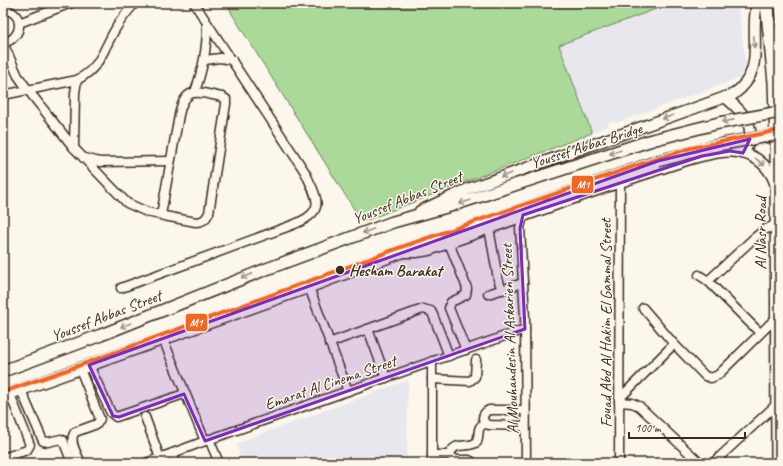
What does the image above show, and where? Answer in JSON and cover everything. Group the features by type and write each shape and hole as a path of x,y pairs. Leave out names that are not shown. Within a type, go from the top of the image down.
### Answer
{"highway":[{"name":"Al Nasr Road","path":"767,3 777,84 778,463"}],"main road":[{"name":"Youssef Abbas Bridge","path":"405,218 450,206 652,140 719,123 780,112"},
{"path":"7,395 658,161 723,144 780,134"},
{"name":"Youssef Abbas Street","path":"3,371 101,335 264,270 405,218"}],"street":[{"path":"19,23 70,3"},
{"path":"3,94 77,80 88,74 96,66 116,27 135,3"},
{"path":"121,288 295,224 314,213 316,198 305,172 194,3"},
{"name":"Youssef Abbas Street","path":"405,218 468,189 734,94 748,82 752,73 755,57 754,18 757,3"},
{"path":"3,8 14,13 19,23 19,28 14,38 9,42 3,43 18,76 83,158 127,203 147,212 161,215 201,222 206,218 209,213 226,99 195,92 188,95 181,107 161,215"},
{"path":"195,92 205,60 207,24"},
{"path":"205,60 220,58 232,60"},
{"path":"74,148 74,102 77,80"},
{"path":"724,98 743,113 749,124 749,142 743,153"},
{"path":"402,252 423,252 620,182 702,156 730,151 743,153 757,159 768,169 775,182 777,196"},
{"path":"83,158 100,162 170,161"},
{"name":"Fouad Abd Al Hakim El Gammal Street","path":"619,463 620,182"},
{"name":"Al Mouhandesin Al Askarien Street","path":"524,216 520,228 525,329 526,463"},
{"path":"708,281 754,238 764,230 777,224"},
{"path":"489,228 498,279 502,290"},
{"path":"449,243 467,288 466,295 451,302 449,308 466,350"},
{"path":"699,275 708,281 760,333"},
{"path":"488,294 523,283"},
{"path":"309,287 348,391"},
{"path":"643,308 704,376 711,378 718,376 778,316"},
{"path":"330,343 423,309 427,310 433,315 449,356"},
{"path":"368,329 386,378"},
{"name":"Emarat Al Cinema Street","path":"146,463 207,440 525,329"},
{"path":"162,339 184,394 219,463"},
{"path":"619,401 674,344"},
{"path":"432,379 470,382 475,378 476,360"},
{"path":"432,361 432,459 449,455 456,446 474,444 477,442 479,428 481,425 526,426"},
{"path":"85,367 110,413 116,417 184,394"},
{"path":"81,463 72,441 73,435 75,432 97,424 100,419 85,367"},
{"path":"21,390 43,441 48,442 58,439 63,440 72,463"},
{"path":"3,463 6,457 26,450 30,445 7,395"},
{"path":"619,401 632,403 639,406 700,463"},
{"path":"713,463 777,404"},
{"path":"485,424 483,415 489,410 525,410"},
{"path":"145,416 160,458"},
{"path":"173,453 175,463"},
{"path":"449,455 456,460 469,460 474,463"}],"highlighted area":[{"path":"750,139 743,153 730,151 702,156 523,215 520,228 525,329 205,441 184,394 119,417 113,416 89,365 658,161"}],"shaded area":[{"path":"672,3 738,3 746,65 739,78 616,123 614,121 608,123 608,126 592,133 559,45"},
{"path":"408,380 407,463 241,463 237,443"}],"green space":[{"path":"227,3 672,3 559,45 592,133 362,222 232,14"}],"transit line":[{"name":"M1","path":"3,392 67,370 396,249 644,163 691,148 780,130"}],"place":[{"name":"Hesham Barakat","path":"340,270"}]}
